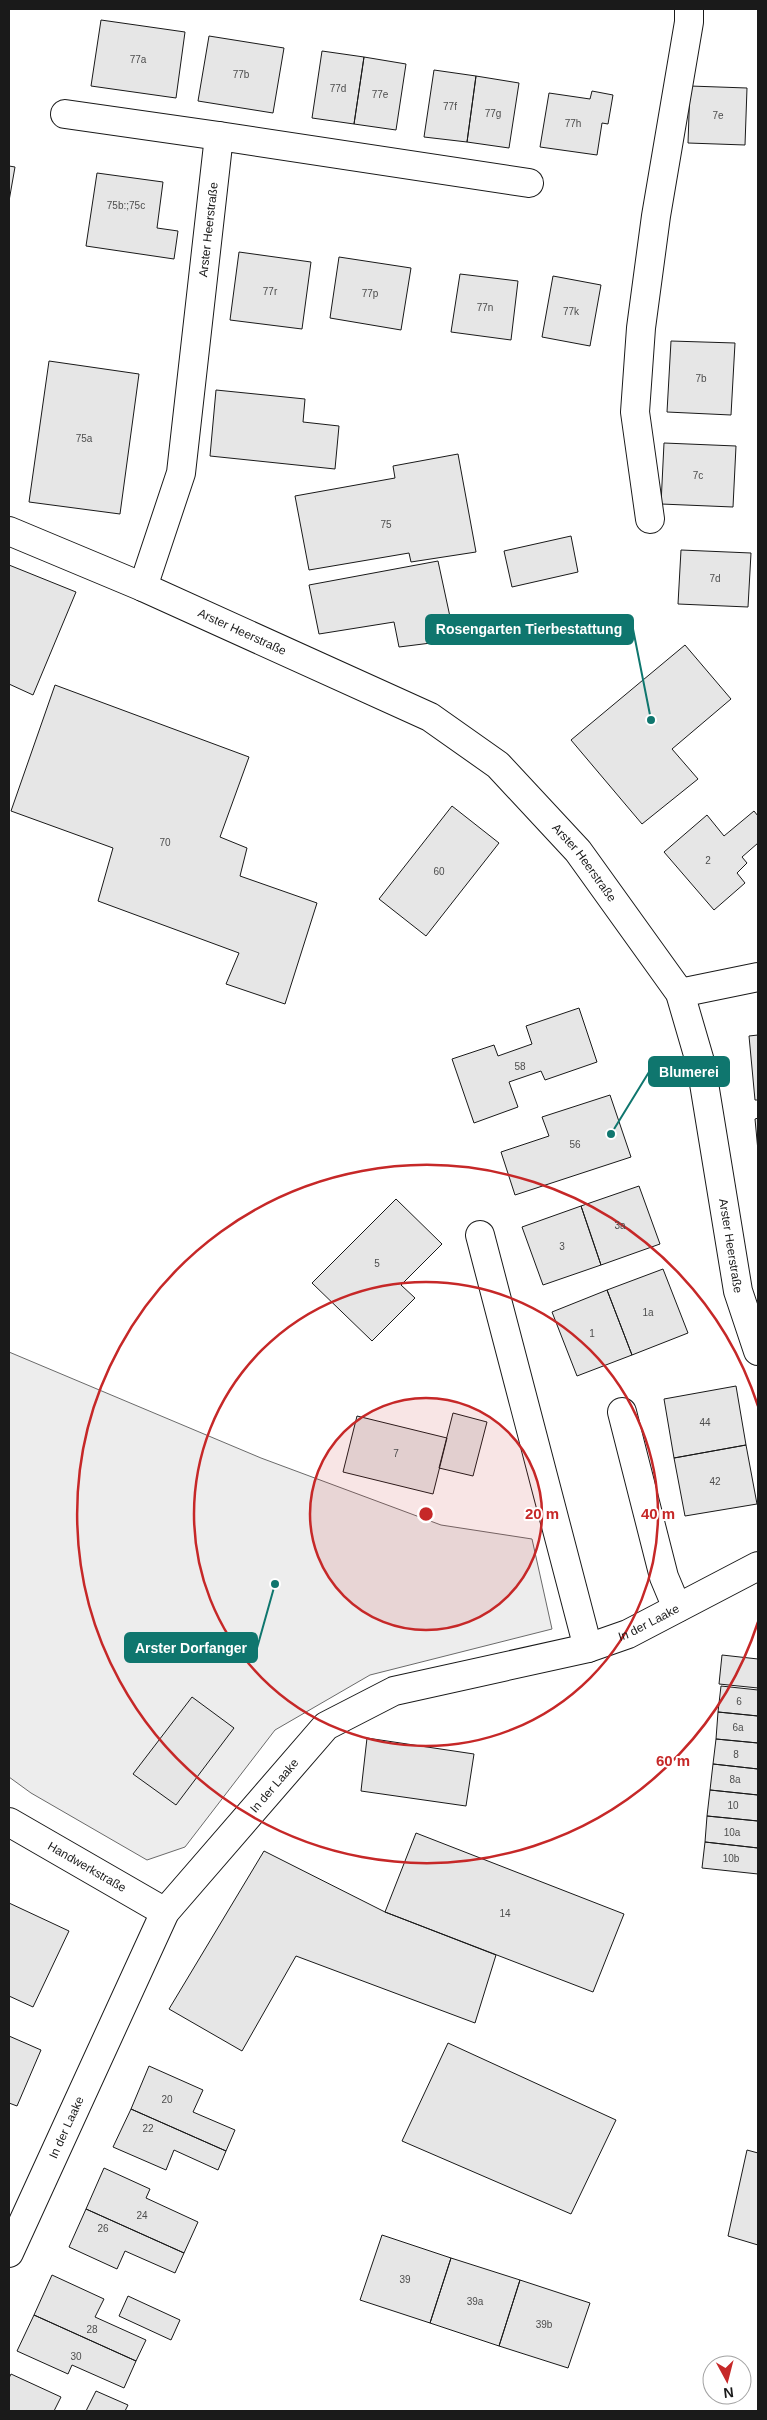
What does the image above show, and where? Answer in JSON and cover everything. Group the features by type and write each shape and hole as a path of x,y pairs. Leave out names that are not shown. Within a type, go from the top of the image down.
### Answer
{"street":[{"path":"650,519 635,412 641,328 656,216 690,22 689,9"},
{"path":"65,114 529,183"},
{"name":"Arster Heerstraße","path":"143,587 181,473 219,136"},
{"name":"Arster Heerstraße","path":"9,531 143,587 430,717 498,765 578,851 680,993 701,1066 738,1291 758,1351"},
{"path":"680,993 758,977"},
{"path":"480,1235 588,1648"},
{"path":"622,1412 664,1577 676,1608"},
{"name":"In der Laake","path":"9,2253 165,1912 326,1726 394,1691 588,1648 628,1634 758,1566"},
{"name":"Handwerkstraße","path":"9,1822 165,1912"}],"shaded area":[{"path":"9,1352 261,1458 441,1525 532,1539 552,1629 370,1675 275,1730 185,1847 147,1860 31,1793 9,1777"}],"building":[{"path":"101,20 185,32 176,98 91,86"},
{"path":"209,36 284,48 273,113 198,101"},
{"path":"322,51 364,57 354,124 312,118"},
{"path":"364,57 406,64 396,130 354,124"},
{"path":"434,70 476,76 467,142 424,137"},
{"path":"476,76 519,83 509,148 467,142"},
{"path":"690,86 747,88 745,145 688,143"},
{"path":"592,91 613,95 608,124 602,123 597,155 540,147 549,93 590,99"},
{"path":"9,166 15,167 9,201"},
{"path":"97,173 163,182 157,228 178,231 174,259 86,246"},
{"path":"239,252 311,262 302,329 230,320"},
{"path":"339,257 411,268 401,330 330,318"},
{"path":"460,274 518,281 511,340 451,332"},
{"path":"553,276 601,285 590,346 542,337"},
{"path":"671,341 735,343 731,415 667,412"},
{"path":"49,361 139,374 120,514 29,502"},
{"path":"216,390 305,399 303,422 339,426 335,469 210,456"},
{"path":"664,443 736,446 733,507 661,504"},
{"path":"458,454 476,552 411,562 409,553 309,570 295,496 395,478 393,466"},
{"path":"571,536 578,572 512,587 504,551"},
{"path":"681,550 751,553 748,607 678,604"},
{"path":"438,561 455,640 399,647 394,622 319,634 309,585"},
{"path":"9,565 76,592 33,695 9,684"},
{"path":"685,645 731,699 672,749 698,779 642,824 571,740"},
{"path":"55,685 249,757 220,837 247,848 240,876 317,903 285,1004 226,984 239,953 98,901 113,848 11,811"},
{"path":"452,806 499,843 426,936 379,899"},
{"path":"754,811 758,816 758,843 742,857 747,863 737,873 745,883 714,910 664,852 707,815 724,836"},
{"path":"579,1008 597,1062 545,1080 541,1071 509,1082 518,1107 474,1123 452,1059 494,1045 498,1056 532,1044 526,1026"},
{"path":"758,1035 758,1100 755,1100 749,1036"},
{"path":"610,1095 631,1157 515,1195 501,1152 549,1136 542,1117"},
{"path":"758,1118 758,1151 755,1119"},
{"path":"639,1186 660,1244 601,1265 581,1206"},
{"path":"396,1199 442,1244 401,1285 415,1298 372,1341 312,1283"},
{"path":"581,1206 601,1265 543,1285 522,1227"},
{"path":"663,1269 688,1333 632,1355 607,1290"},
{"path":"607,1290 632,1355 577,1376 552,1312"},
{"path":"736,1386 746,1445 674,1458 664,1399"},
{"path":"453,1413 487,1422 473,1476 439,1468"},
{"path":"357,1416 447,1438 433,1494 343,1472"},
{"path":"746,1445 757,1504 685,1516 674,1458"},
{"path":"722,1655 758,1659 758,1688 719,1684"},
{"path":"721,1686 758,1690 758,1716 718,1712"},
{"path":"192,1697 234,1728 176,1805 133,1774"},
{"path":"718,1712 758,1716 758,1743 716,1739"},
{"path":"367,1738 474,1754 466,1806 361,1791"},
{"path":"716,1739 758,1743 758,1769 713,1764"},
{"path":"713,1764 758,1769 758,1795 710,1790"},
{"path":"710,1790 758,1795 758,1821 707,1816"},
{"path":"707,1816 758,1821 758,1848 705,1842"},
{"path":"416,1833 624,1914 593,1992 385,1912"},
{"path":"705,1842 758,1848 758,1874 702,1868"},
{"path":"264,1851 385,1912 496,1955 475,2023 296,1956 242,2051 169,2009"},
{"path":"9,1903 69,1931 33,2007 9,1996"},
{"path":"9,2036 41,2050 17,2106 9,2103"},
{"path":"448,2043 616,2120 571,2214 402,2141"},
{"path":"149,2066 203,2090 193,2112 235,2130 226,2151 131,2109"},
{"path":"131,2109 226,2151 218,2170 174,2150 166,2170 113,2147"},
{"path":"747,2150 758,2153 758,2245 728,2236"},
{"path":"104,2168 150,2189 146,2198 198,2222 184,2253 86,2209"},
{"path":"86,2209 184,2253 175,2273 125,2251 117,2269 69,2247"},
{"path":"382,2235 451,2258 430,2323 360,2300"},
{"path":"451,2258 520,2280 499,2346 430,2323"},
{"path":"52,2275 104,2299 95,2317 146,2340 136,2361 34,2315"},
{"path":"520,2280 590,2303 568,2368 499,2346"},
{"path":"128,2296 180,2320 171,2340 119,2316"},
{"path":"34,2315 136,2361 124,2388 72,2365 68,2374 17,2351"},
{"path":"11,2374 61,2397 54,2411 9,2411 9,2378"},
{"path":"96,2391 128,2405 125,2411 86,2411"}],"place":[{"name":"Rosengarten Tierbestattung","path":"651,720"},
{"name":"Blumerei","path":"611,1134"},
{"name":"Arster Dorfanger","path":"275,1584"}]}
